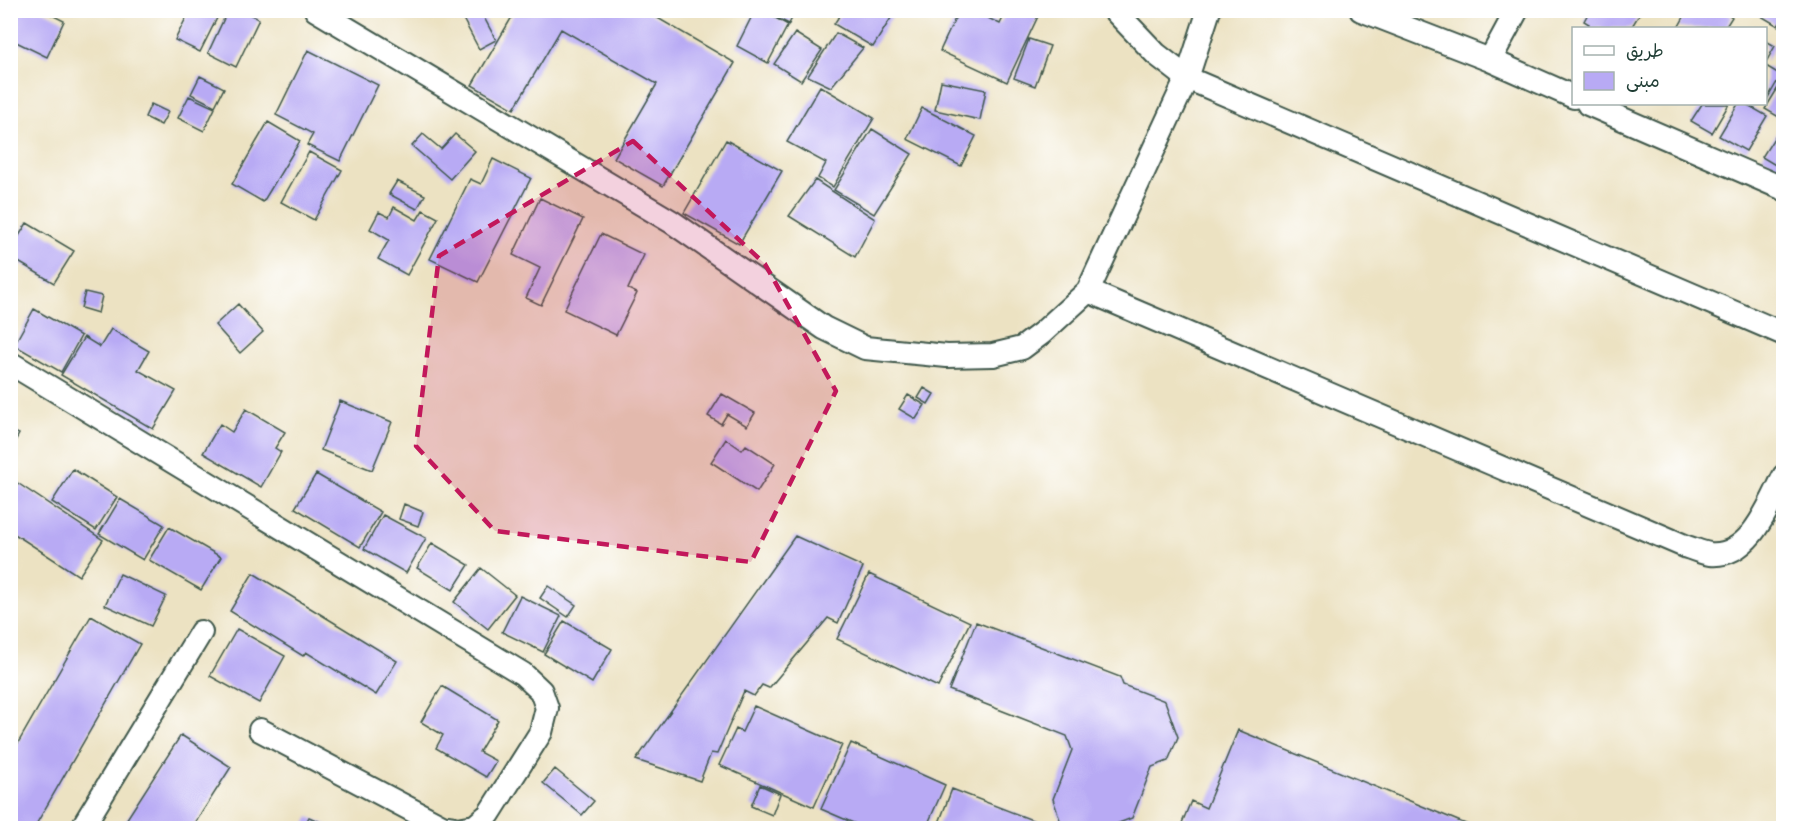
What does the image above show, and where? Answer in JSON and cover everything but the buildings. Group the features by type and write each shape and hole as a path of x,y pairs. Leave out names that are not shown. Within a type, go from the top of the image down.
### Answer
{"street":[{"path":"316,10 672,222 824,328 865,348 947,356 993,355 1022,348 1088,291 1187,78 1209,10"},
{"path":"1114,10 1156,54 1187,78 1784,334"},
{"path":"1361,10 1490,60 1572,96"},
{"path":"1490,60 1517,10"},
{"path":"1590,105 1784,189"},
{"path":"1088,291 1687,547 1711,554 1734,549 1746,542 1784,476"},
{"path":"10,363 523,674 542,691 547,708 541,732 489,814 467,828 442,826 260,730"},
{"path":"82,828 201,632"}],"highlighted area":[{"path":"633,141 765,264 836,391 751,562 495,531 416,446 439,256"}]}
